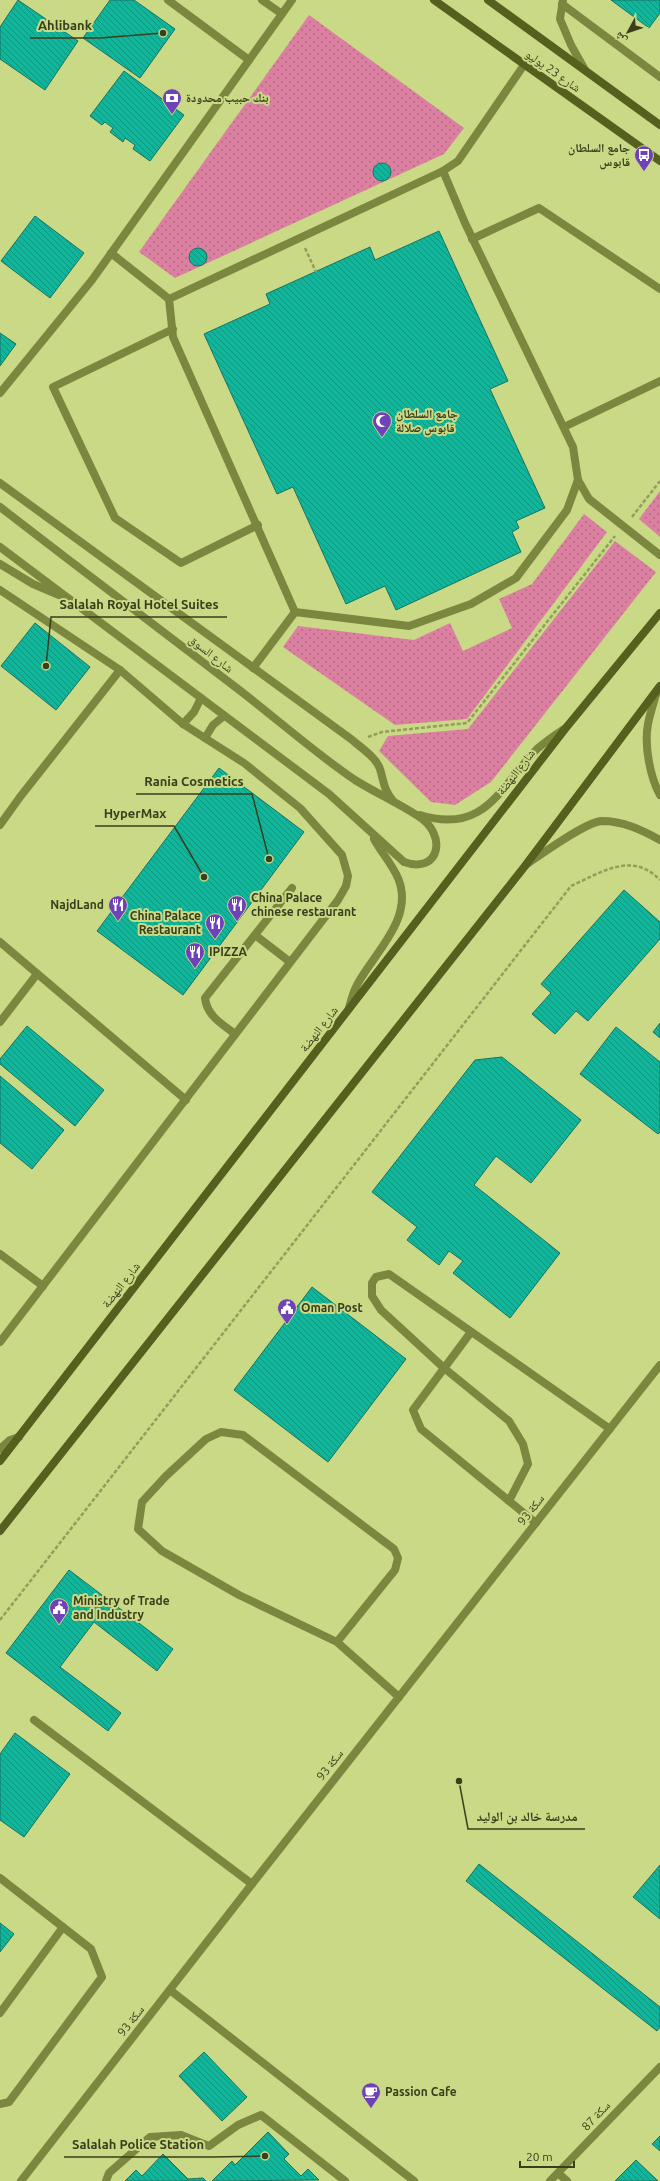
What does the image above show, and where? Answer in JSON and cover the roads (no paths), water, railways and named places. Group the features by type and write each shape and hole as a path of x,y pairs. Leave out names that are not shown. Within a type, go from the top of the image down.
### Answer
{"main road":[{"name":"شارع 23 يوليو","path":"434,0 660,162"},
{"name":"شارع 23 يوليو","path":"488,0 660,125"},
{"name":"شارع النهضة","path":"0,1461 565,729 660,613"},
{"path":"0,1531 525,866 658,688"}],"street":[{"path":"168,0 249,60"},
{"path":"262,0 282,14"},
{"path":"0,393 92,280 292,0"},
{"path":"585,71 571,45 560,19 563,2 660,77"},
{"path":"169,299 443,171 458,161 524,65"},
{"path":"443,171 472,239 573,447 578,480 589,499 660,554"},
{"path":"472,239 539,208 660,289"},
{"path":"111,253 169,299 174,338 258,525 295,612"},
{"path":"172,329 53,387 115,518 181,563 258,525"},
{"path":"564,427 660,381"},
{"path":"295,612 409,626 471,604 516,578 567,510 578,480"},
{"path":"0,482 355,742 374,760 380,768 385,790 393,801"},
{"name":"شارع السوق","path":"0,507 355,780 413,813"},
{"path":"0,547 329,794 404,862 414,866 425,863 433,858 438,840 428,823 413,813"},
{"path":"0,564 33,584 66,596"},
{"path":"0,590 120,670 183,724 244,763 300,808 342,855 348,876 346,886 338,900 0,1342"},
{"path":"253,668 295,612"},
{"path":"0,826 24,791 120,670"},
{"path":"658,688 648,726 648,748 655,786 660,795"},
{"path":"183,724 194,712 201,698"},
{"path":"205,738 213,725 224,716"},
{"path":"413,813 435,819 446,820 457,819 479,811 492,803 536,750 565,729"},
{"path":"525,866 570,834 601,821 637,827 660,840"},
{"path":"349,1010 356,986 393,930 401,907 402,894 398,879 370,831"},
{"path":"235,1034 211,1015 206,1007 205,998 292,888"},
{"path":"255,935 290,962"},
{"path":"0,942 186,1100"},
{"path":"0,1022 37,974"},
{"path":"0,1254 43,1286"},
{"path":"509,1501 528,1464 523,1444 509,1421 444,1368 381,1310 372,1296 372,1283 376,1276 389,1274 610,1429"},
{"path":"471,1332 413,1410 421,1428 536,1523"},
{"name":"سكة 93","path":"22,2181 252,1884 660,1365"},
{"path":"337,1642 395,1570 398,1558 394,1549 243,1435 221,1432 206,1440 166,1476 142,1502 138,1529 162,1551 233,1592 337,1642 399,1697"},
{"path":"0,1449 10,1440 19,1437"},
{"path":"34,1720 252,1884"},
{"path":"0,1878 91,1949 102,1978 9,2102 0,2104"},
{"path":"0,2013 63,1927"},
{"path":"170,1990 414,2181"},
{"name":"سكة 87","path":"550,2181 660,2068"},
{"path":"106,2181 109,2173 150,2137 181,2135 209,2146 238,2125 261,2115 345,2181"},
{"path":"558,2172 567,2181"}],"place":[{"name":"Ahlibank","path":"163,33"},
{"name":"بنك حبيب محدودة","path":"172,115"},
{"name":"جامع السلطان قابوس","path":"644,172"},
{"name":"جامع السلطان قابوس صلالة","path":"382,438"},
{"name":"Salalah Royal Hotel Suites","path":"46,666"},
{"name":"Rania Cosmetics","path":"269,859"},
{"name":"HyperMax","path":"204,877"},
{"name":"NajdLand","path":"118,922"},
{"name":"China Palace chinese restaurant","path":"237,922"},
{"name":"China Palace Restaurant","path":"215,940"},
{"name":"IPIZZA","path":"195,969"},
{"name":"Oman Post","path":"287,1325"},
{"name":"Ministry of Trade and Industry","path":"59,1625"},
{"name":"مدرسة خالد بن الوليد","path":"459,1781"},
{"name":"Passion Cafe","path":"371,2109"},
{"name":"Salalah Police Station","path":"265,2156"}]}
